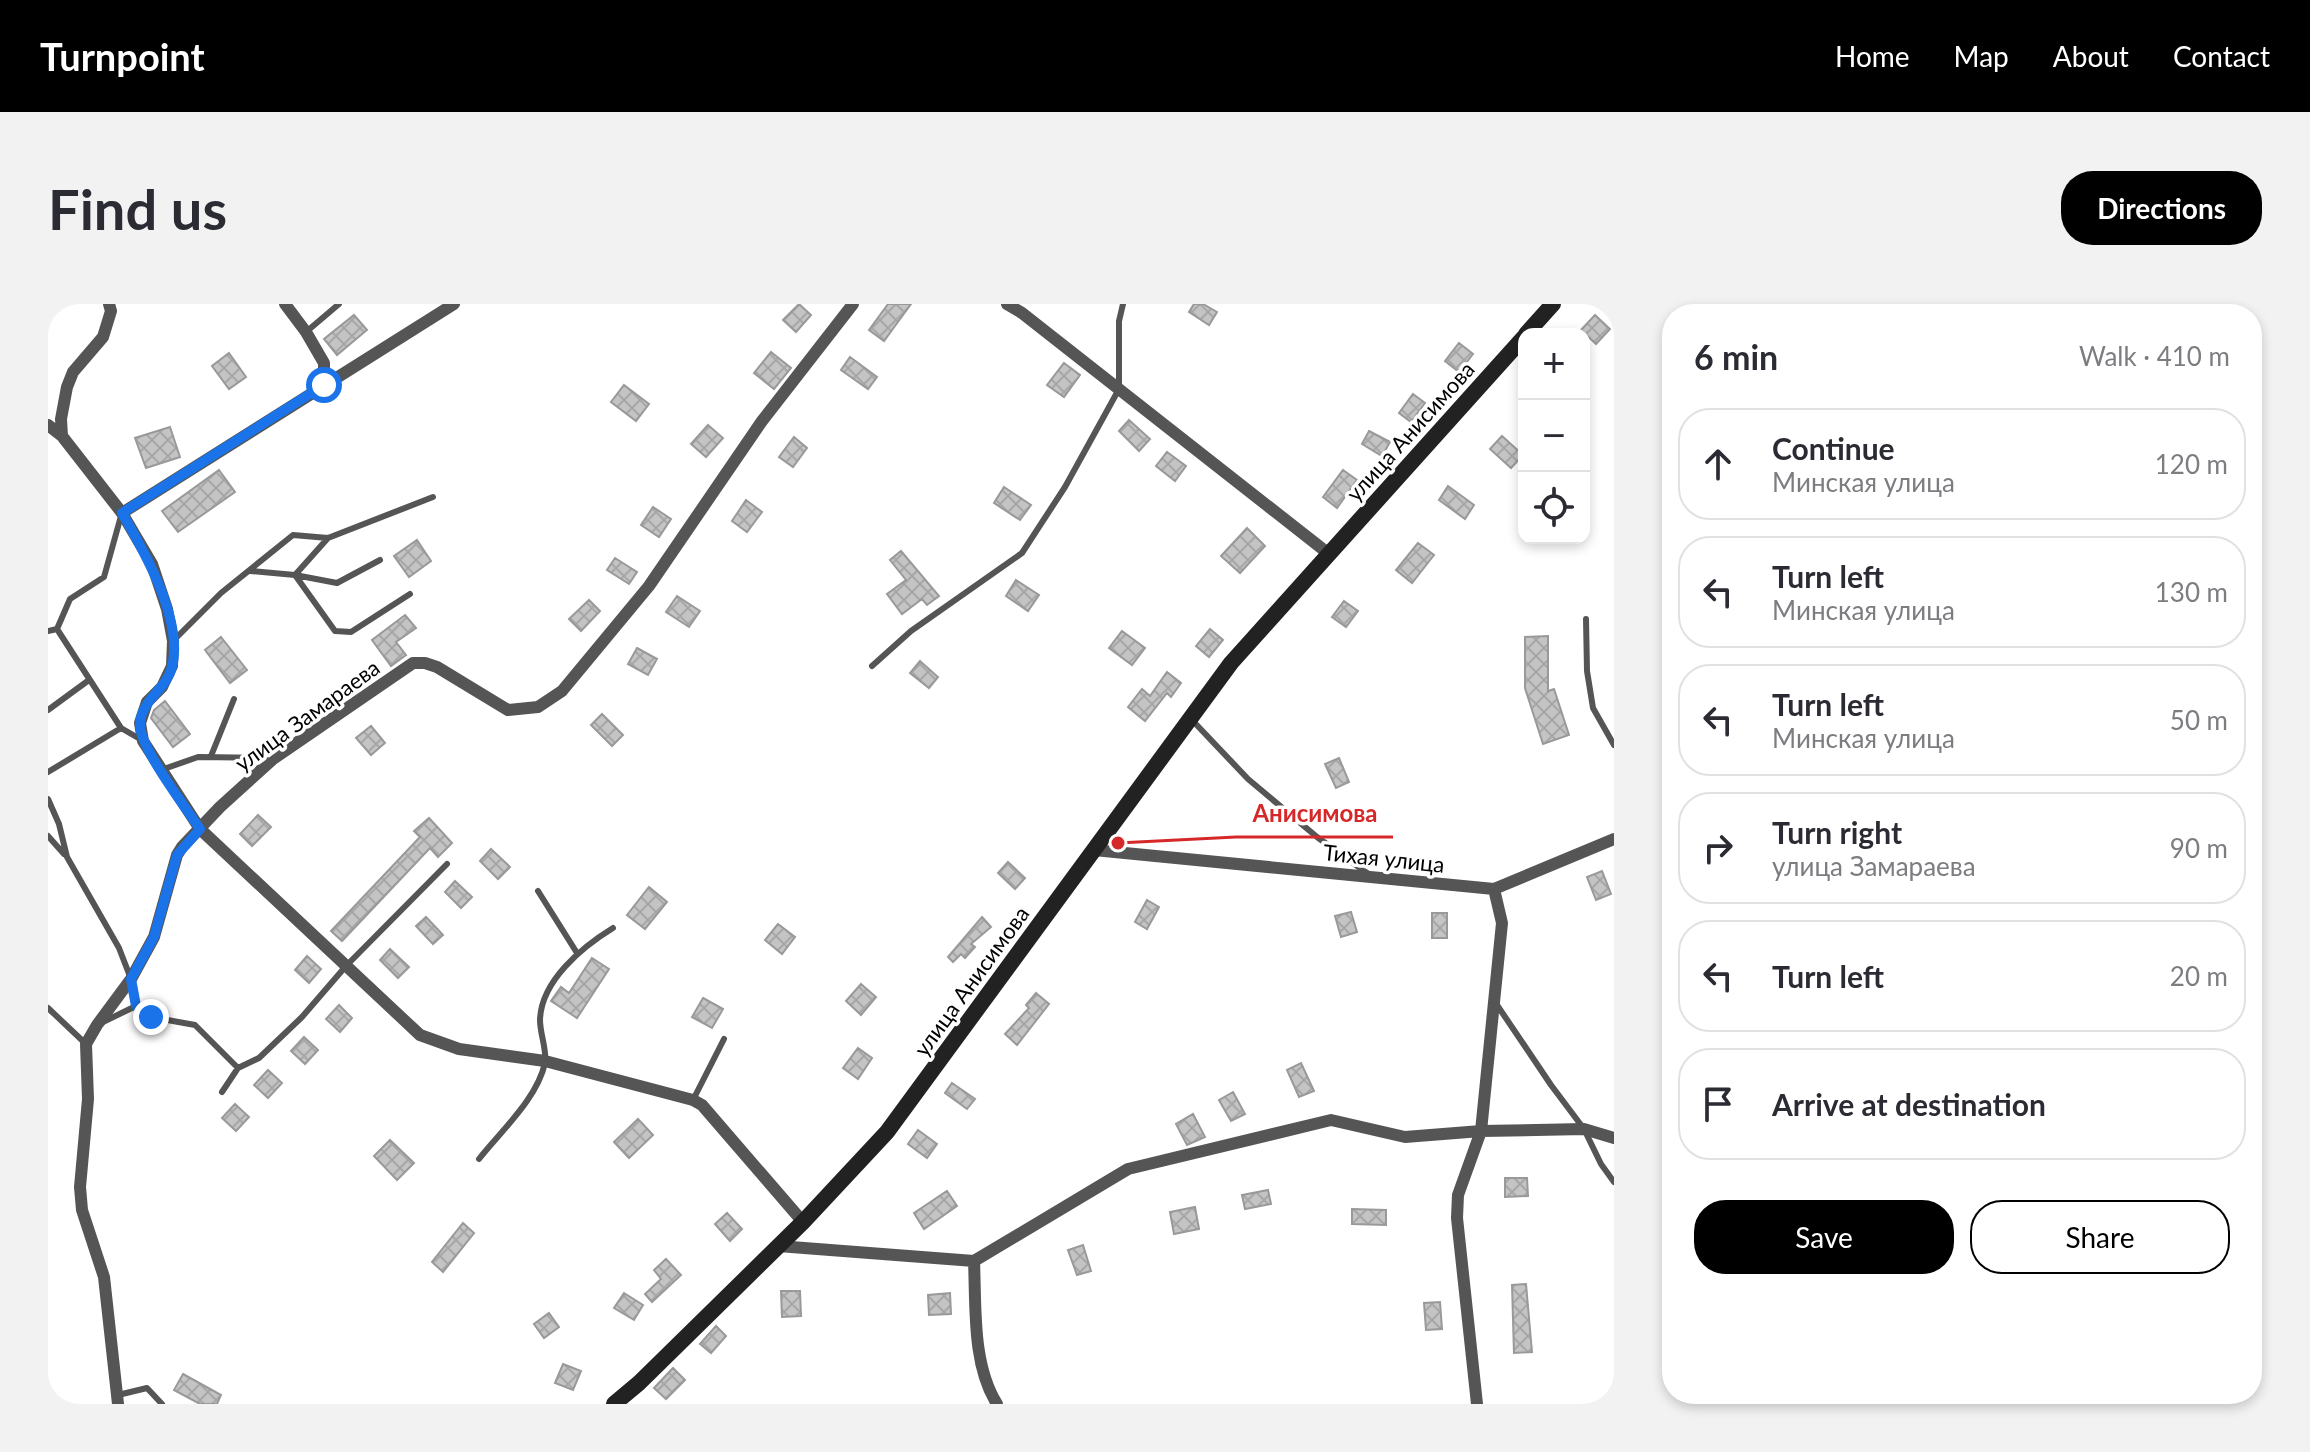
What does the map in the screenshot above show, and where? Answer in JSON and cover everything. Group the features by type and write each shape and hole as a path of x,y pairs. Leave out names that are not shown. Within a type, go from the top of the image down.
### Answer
{"street":[{"path":"62,436 61,419 67,387 73,372 103,337 111,311 109,304"},
{"path":"285,304 324,363 324,385"},
{"path":"122,513 454,304"},
{"name":"улица Замараева","path":"86,1044 131,979 154,937 177,855 273,759 413,663 437,667 508,710 538,707 562,691 649,586 762,421 853,304"},
{"path":"1007,304 1329,554"},
{"name":"улица Анисимова","path":"1531,328 1553,304"},
{"name":"улица Анисимова","path":"614,1404 803,1222 887,1132 1231,663 1518,343"},
{"path":"48,425 62,436 122,513 152,564 167,609 173,641 172,666 162,687 147,702 140,723 143,741 200,829 420,1035 459,1049 545,1061 693,1100 702,1105 803,1222"},
{"name":"Тихая улица","path":"1094,850 1494,889 1614,839"},
{"path":"1477,1404 1457,1218 1458,1195 1481,1131 1502,923 1494,889"},
{"path":"86,1044 88,1099 80,1187 82,1210 104,1277 118,1399"},
{"path":"778,1246 974,1261 1128,1169 1331,1120 1405,1137 1481,1131 1584,1129 1614,1138"},
{"path":"974,1261 977,1332 986,1387 997,1404"}],"lane":[{"path":"306,332 339,304"},
{"path":"872,666 911,631 1022,553 1065,487 1119,389 1119,321 1123,304"},
{"path":"173,641 221,593 293,535 328,538 433,497"},
{"path":"57,629 70,599 104,577 122,513"},
{"path":"295,575 328,538"},
{"path":"249,571 337,583 380,560"},
{"path":"295,575 335,631 351,632 410,594"},
{"path":"1586,619 1587,671 1593,708 1614,745"},
{"path":"48,631 57,629"},
{"path":"57,629 121,728 143,741"},
{"path":"48,710 89,680"},
{"path":"211,756 234,699"},
{"path":"1191,718 1248,779 1317,837 1373,877"},
{"path":"48,772 121,728"},
{"path":"161,770 198,757 273,759"},
{"path":"48,799 59,824 67,857"},
{"path":"48,836 67,857 119,948 131,979 136,1006 151,1017 195,1025 238,1068"},
{"path":"222,1092 238,1068 259,1058 302,1017 346,966 447,864"},
{"path":"538,891 577,953"},
{"path":"479,1159 531,1094 545,1061 540,1021 543,997 577,953 613,928"},
{"path":"1493,999 1584,1129 1601,1164 1614,1182"},
{"path":"97,1025 136,1006"},
{"path":"48,1008 86,1044"},
{"path":"693,1100 724,1039"},
{"path":"118,1399 147,1388 162,1404"}],"building":[{"path":"799,304 811,315 796,332 783,320"},
{"path":"888,304 911,304 884,341 869,330"},
{"path":"1194,304 1203,304 1217,312 1209,325 1189,312"},
{"path":"354,315 367,330 337,355 324,339"},
{"path":"1595,315 1610,329 1596,344 1590,338 1590,328 1583,328"},
{"path":"1459,343 1473,354 1459,372 1445,361"},
{"path":"771,352 791,368 774,389 754,373"},
{"path":"229,353 246,377 229,389 212,366"},
{"path":"850,357 877,377 868,389 841,370"},
{"path":"1064,363 1080,375 1064,397 1047,385"},
{"path":"624,385 649,404 636,421 611,402"},
{"path":"1413,394 1425,403 1411,422 1399,413"},
{"path":"1129,420 1150,439 1139,451 1119,431"},
{"path":"708,425 723,438 706,457 691,444"},
{"path":"170,427 180,457 146,468 135,438"},
{"path":"1369,431 1390,442 1382,456 1362,444"},
{"path":"1502,436 1518,450 1518,460 1511,468 1490,449"},
{"path":"794,437 807,448 793,467 779,457"},
{"path":"1167,452 1186,466 1175,481 1156,466"},
{"path":"219,470 235,492 178,532 162,511"},
{"path":"1343,470 1357,480 1337,508 1323,497"},
{"path":"1448,486 1474,505 1465,519 1439,500"},
{"path":"1004,487 1031,505 1020,520 994,503"},
{"path":"746,500 762,512 747,532 732,521"},
{"path":"653,507 671,519 659,537 641,525"},
{"path":"1247,528 1265,546 1240,573 1221,556"},
{"path":"417,540 431,561 409,577 394,556"},
{"path":"1418,543 1434,555 1412,583 1396,570"},
{"path":"901,551 939,596 927,605 922,599 902,614 887,594 906,580 890,560"},
{"path":"615,558 637,572 629,584 607,570"},
{"path":"1016,580 1039,595 1028,611 1006,596"},
{"path":"677,596 700,611 689,627 666,612"},
{"path":"589,600 600,611 581,631 569,619"},
{"path":"1344,601 1358,611 1346,627 1332,617"},
{"path":"405,615 416,628 396,642 406,655 391,666 372,640"},
{"path":"1210,629 1223,640 1209,657 1196,646"},
{"path":"1122,631 1145,648 1132,665 1109,648"},
{"path":"1548,636 1548,691 1554,689 1569,735 1543,744 1525,688 1525,637"},
{"path":"221,637 247,670 230,683 205,650"},
{"path":"637,648 657,659 648,675 628,664"},
{"path":"920,661 938,677 929,688 910,673"},
{"path":"1167,672 1181,683 1171,697 1167,693 1145,721 1128,707 1142,689 1150,696"},
{"path":"165,701 190,734 173,747 151,718 154,710"},
{"path":"602,714 623,735 612,746 591,725"},
{"path":"371,726 385,743 371,755 356,738"},
{"path":"1339,758 1349,782 1336,788 1325,764"},
{"path":"258,815 271,827 252,846 240,834"},
{"path":"429,818 452,843 438,857 430,848 342,941 331,931 420,837 414,831"},
{"path":"491,849 510,867 498,879 480,861"},
{"path":"1008,862 1025,878 1015,889 998,873"},
{"path":"1602,871 1611,894 1596,900 1587,877"},
{"path":"455,881 472,897 461,908 445,892"},
{"path":"649,887 667,902 645,929 627,915"},
{"path":"1147,900 1159,907 1147,929 1135,922"},
{"path":"1351,912 1357,932 1341,937 1335,916"},
{"path":"1432,913 1447,913 1447,938 1432,938"},
{"path":"426,917 443,935 433,944 416,926"},
{"path":"982,917 991,927 971,944 975,947 965,958 961,954 953,962 948,957"},
{"path":"778,924 795,937 782,954 765,940"},
{"path":"390,949 409,967 398,978 380,960"},
{"path":"307,956 321,969 309,983 295,970"},
{"path":"592,958 609,969 577,1018 551,1001 561,987 569,993"},
{"path":"861,984 876,997 861,1015 846,1001"},
{"path":"1036,993 1049,1004 1017,1045 1005,1034 1029,1008 1026,1005"},
{"path":"703,998 723,1009 712,1028 692,1017"},
{"path":"339,1005 352,1018 340,1032 326,1019"},
{"path":"304,1037 318,1050 305,1064 291,1051"},
{"path":"858,1048 872,1058 858,1079 843,1068"},
{"path":"1301,1063 1314,1091 1299,1097 1287,1070"},
{"path":"268,1070 282,1083 268,1098 254,1085"},
{"path":"952,1083 975,1099 967,1109 945,1093"},
{"path":"1233,1092 1245,1114 1231,1121 1219,1100"},
{"path":"235,1104 249,1117 236,1131 222,1118"},
{"path":"1193,1114 1205,1137 1187,1145 1176,1124"},
{"path":"638,1119 653,1135 629,1158 614,1142"},
{"path":"918,1130 937,1144 927,1158 908,1144"},
{"path":"390,1140 414,1163 397,1180 374,1156"},
{"path":"1505,1178 1527,1178 1528,1196 1505,1197"},
{"path":"1268,1190 1271,1204 1245,1209 1242,1195"},
{"path":"947,1191 957,1206 924,1229 914,1213"},
{"path":"1195,1207 1199,1229 1174,1234 1170,1212"},
{"path":"1352,1209 1386,1210 1386,1225 1352,1224"},
{"path":"727,1213 742,1229 730,1241 715,1224"},
{"path":"463,1223 474,1233 443,1272 432,1262"},
{"path":"1083,1245 1091,1271 1077,1275 1068,1250"},
{"path":"666,1259 681,1275 652,1302 645,1294 661,1279 654,1270"},
{"path":"1526,1284 1532,1352 1514,1353 1512,1285"},
{"path":"781,1291 800,1291 801,1316 782,1317"},
{"path":"624,1293 643,1305 634,1320 614,1308"},
{"path":"950,1293 951,1314 929,1315 928,1295"},
{"path":"1440,1302 1442,1329 1426,1330 1424,1303"},
{"path":"549,1313 559,1327 544,1338 534,1324"},
{"path":"716,1326 726,1336 711,1353 700,1344"},
{"path":"563,1364 581,1371 573,1390 555,1383"},
{"path":"673,1368 685,1380 666,1399 654,1388"},
{"path":"183,1374 221,1395 217,1404 200,1404 174,1390"}],"place":[{"name":"Анисимова","path":"1118,843"}],"route":[{"path":"151,1017 136,1006 131,979 154,937 177,855 200,829 143,741 140,723 147,702 162,687 172,666 173,641 167,609 152,564 122,513 324,385"}]}
